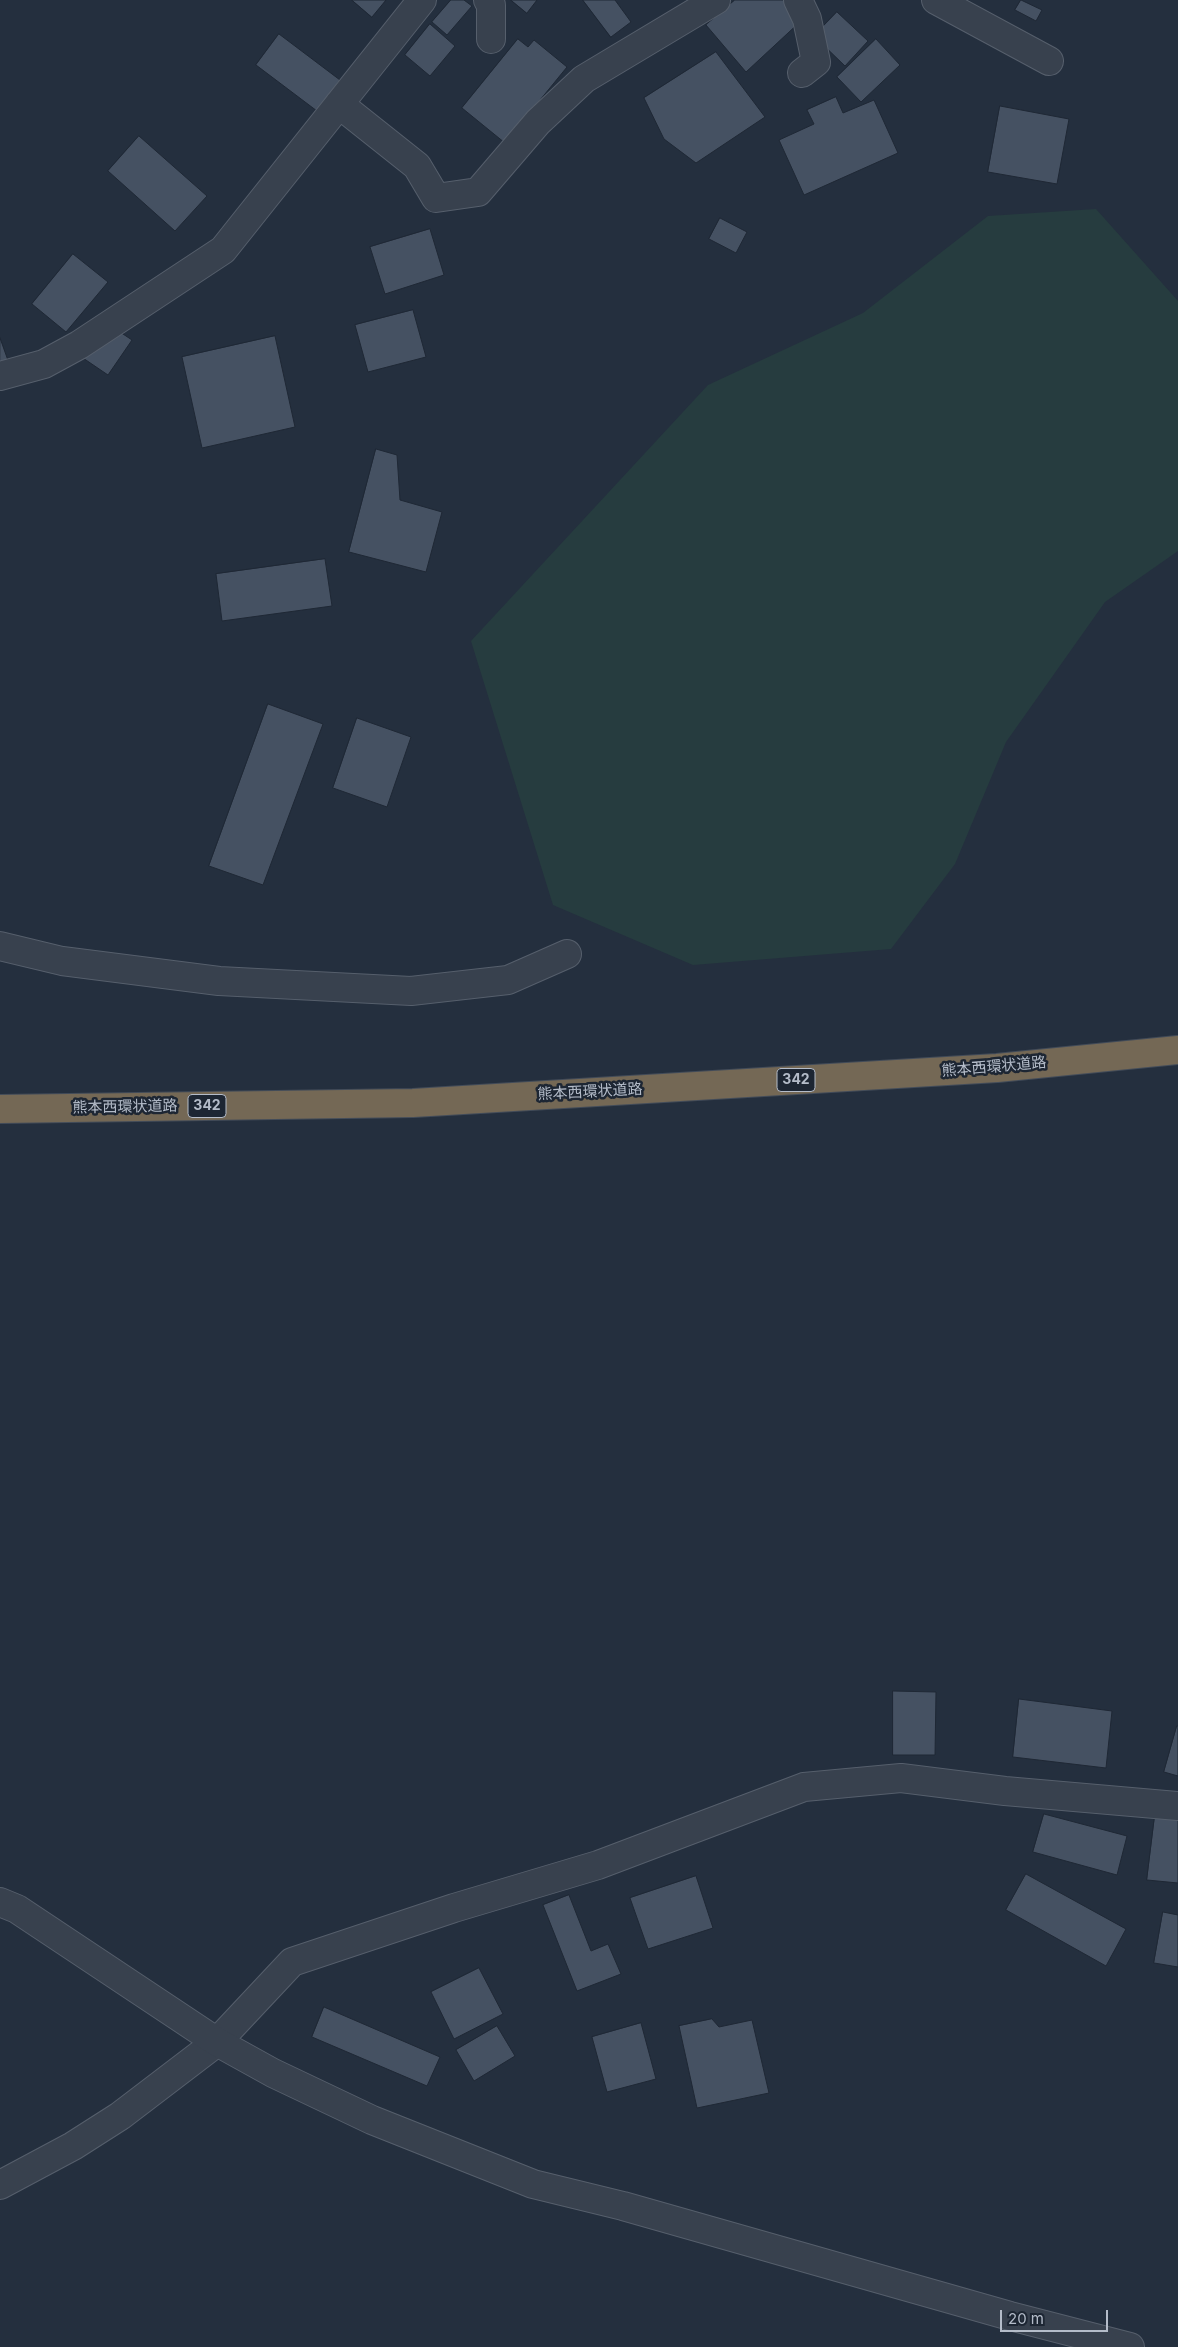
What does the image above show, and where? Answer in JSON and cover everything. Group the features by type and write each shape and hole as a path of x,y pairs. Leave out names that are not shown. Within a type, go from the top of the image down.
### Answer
{"highway":[{"name":"熊本西環状道路","path":"0,1109 413,1103 997,1068 1178,1050"}],"street":[{"path":"0,376 44,364 79,345 223,250 422,0"},
{"path":"488,0 491,5 491,39"},
{"path":"339,104 417,166 436,198 478,192 538,122 584,79 716,0"},
{"path":"798,0 806,19 816,62 802,73"},
{"path":"936,0 1049,61"},
{"path":"0,946 62,961 219,981 411,991 508,980 567,954"},
{"path":"0,2184 73,2146 120,2116 217,2042 292,1962 454,1908 598,1865 804,1788 901,1778 1005,1791 1178,1806"},
{"path":"0,1902 18,1909 217,2042 273,2073 372,2120 533,2184 623,2206 1010,2316 1130,2347"}],"green space":[{"path":"1096,209 1178,301 1178,551 1105,602 1006,742 955,864 891,949 693,965 553,905 471,641 708,385 863,313 988,216"}],"building":[{"path":"352,0 386,0 372,17"},
{"path":"451,0 464,0 472,6 447,35 432,22"},
{"path":"511,0 537,0 527,13"},
{"path":"583,0 615,0 631,22 611,37"},
{"path":"735,0 789,0 802,20 746,72 706,25"},
{"path":"1021,0 1042,10 1036,21 1015,10"},
{"path":"837,12 868,41 845,66 814,36"},
{"path":"430,24 455,46 430,76 405,55"},
{"path":"279,34 340,80 317,111 256,65"},
{"path":"518,39 528,47 534,40 567,67 505,143 462,108"},
{"path":"876,39 900,65 861,102 837,77"},
{"path":"716,52 765,117 696,163 664,139 644,98"},
{"path":"836,97 843,113 874,100 898,153 804,195 779,140 814,124 807,110"},
{"path":"1000,106 1069,119 1057,184 988,172"},
{"path":"139,136 207,196 175,231 108,171"},
{"path":"720,218 747,232 736,253 709,239"},
{"path":"430,229 444,275 385,294 370,247"},
{"path":"73,254 108,282 66,332 32,304"},
{"path":"413,310 426,357 368,372 355,325"},
{"path":"117,330 132,340 108,375 80,356"},
{"path":"275,336 295,427 202,448 182,357"},
{"path":"0,338 10,366 0,370"},
{"path":"376,449 397,455 400,500 442,512 426,572 349,552"},
{"path":"325,559 332,606 222,621 216,574"},
{"path":"268,704 323,724 263,885 209,866"},
{"path":"357,718 411,737 387,807 333,788"},
{"path":"893,1691 936,1692 935,1755 893,1755"},
{"path":"1019,1699 1112,1711 1106,1768 1013,1757"},
{"path":"1178,1726 1178,1776 1164,1772"},
{"path":"1044,1814 1127,1836 1117,1875 1033,1852"},
{"path":"1155,1815 1178,1818 1178,1883 1147,1880"},
{"path":"1026,1874 1126,1929 1106,1966 1006,1910"},
{"path":"696,1876 713,1928 648,1949 630,1898"},
{"path":"569,1895 591,1951 608,1944 621,1974 577,1991 543,1905"},
{"path":"1163,1912 1178,1915 1178,1967 1154,1963"},
{"path":"479,1968 503,2014 454,2039 431,1992"},
{"path":"324,2007 440,2057 427,2086 312,2037"},
{"path":"712,2019 719,2027 752,2020 769,2093 697,2108 679,2026"},
{"path":"641,2023 656,2079 607,2092 592,2037"},
{"path":"497,2026 515,2056 474,2081 456,2050"}]}
